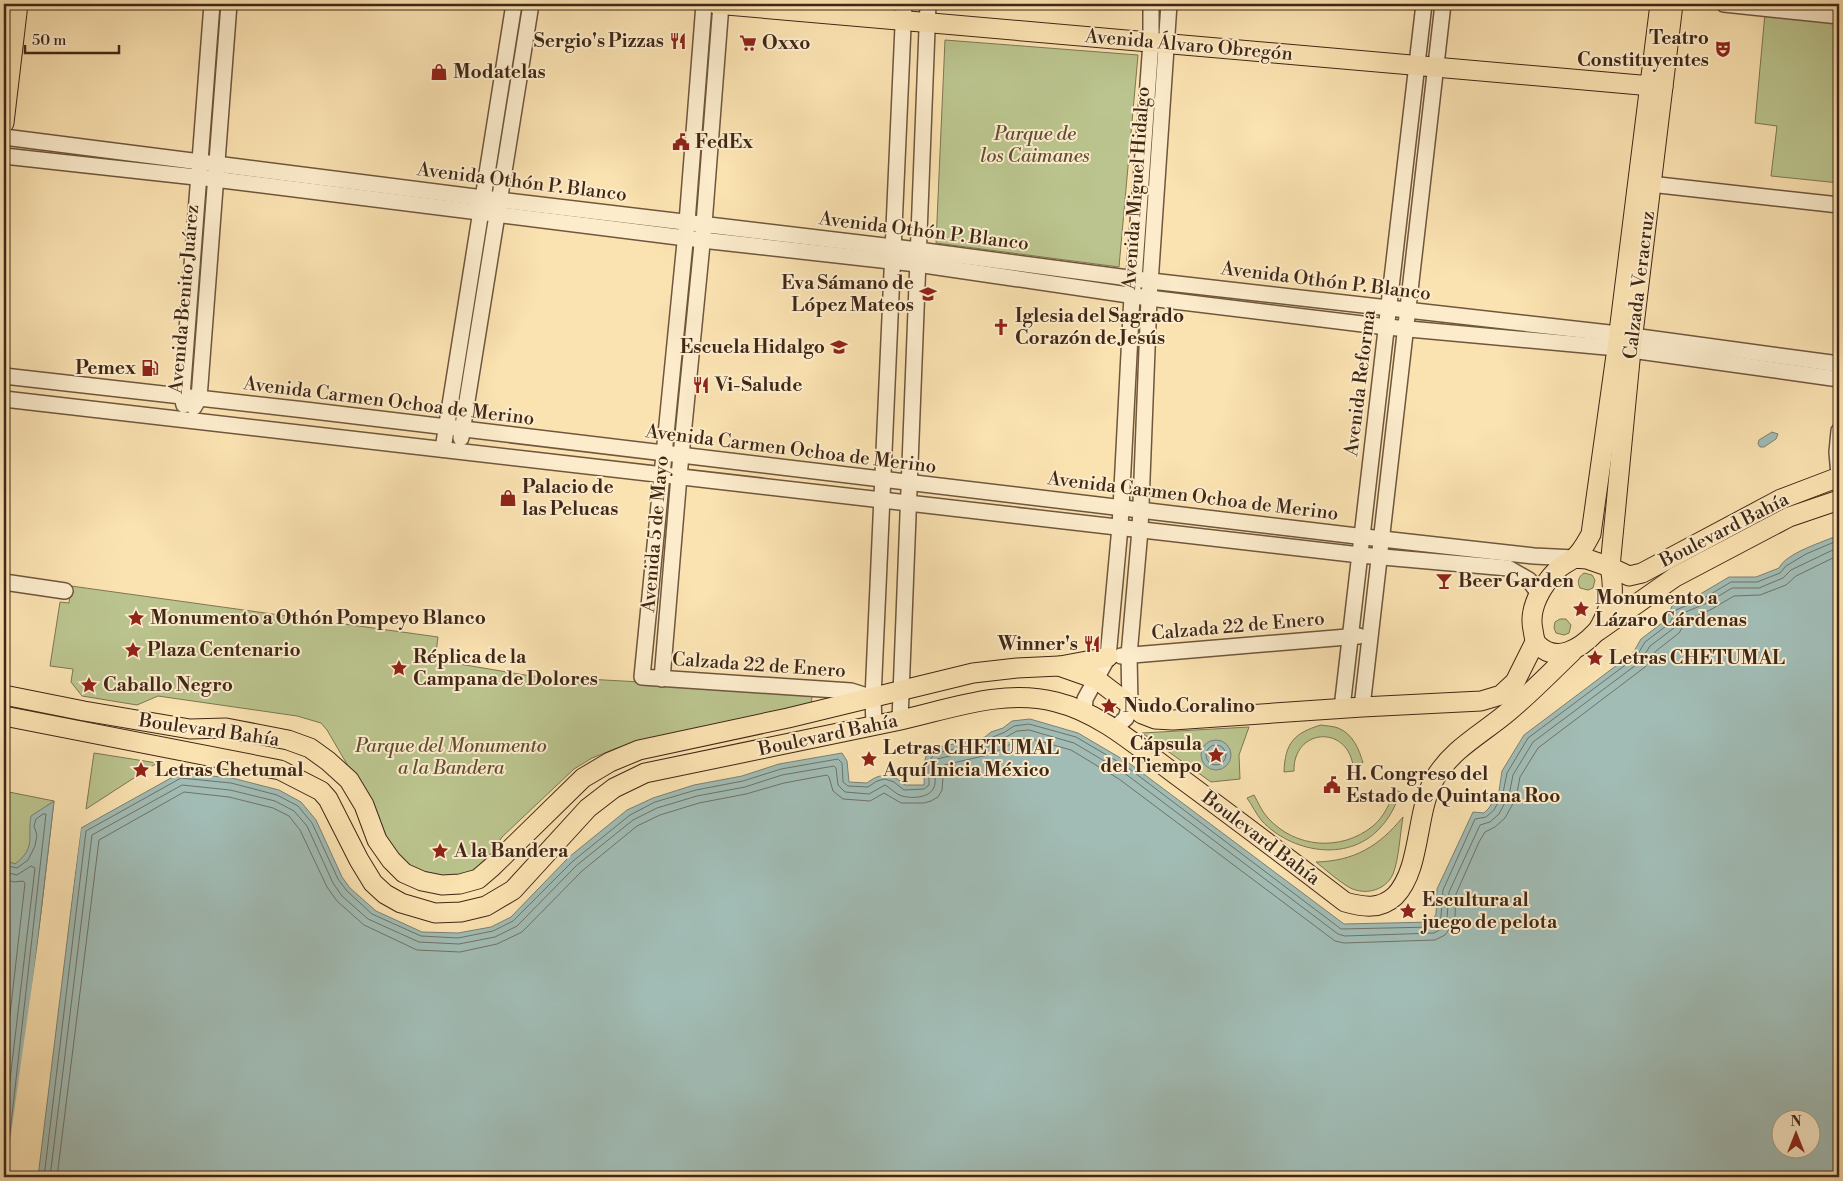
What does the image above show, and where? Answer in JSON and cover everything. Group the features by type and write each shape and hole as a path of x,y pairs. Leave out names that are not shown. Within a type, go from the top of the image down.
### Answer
{"main road":[{"path":"4,122 18,4"},
{"name":"Avenida Álvaro Obregón","path":"715,4 927,13 1159,43 1657,86"},
{"name":"Calzada Veracruz","path":"1657,86 1660,4"},
{"name":"Calzada Veracruz","path":"1610,567 1625,342 1657,86 1673,4"},
{"name":"Calzada Veracruz","path":"1574,558 1585,546 1591,534 1625,342"},
{"name":"Boulevard Bahía","path":"1610,567 1629,576 1642,573 1780,499 1839,476"},
{"name":"Boulevard Bahía","path":"1597,631 1675,577 1789,517 1839,500"},
{"path":"1574,558 1587,559 1610,567 1613,583 1611,599 1597,631 1572,652 1557,654 1545,652 1535,642 1531,622 1533,609 1539,594 1548,580 1559,567 1574,558"},
{"name":"Boulevard Bahía","path":"4,694 84,711 190,729 226,728 288,740 310,748 328,761 348,780 364,805 377,840 391,860 404,872 422,881 442,885 460,884 478,879 583,778 610,762 640,750 788,718 973,673 1059,666 1096,679 1142,714 1155,719 1173,720 1342,708 1481,701 1501,695 1515,682 1535,642"},
{"name":"Boulevard Bahía","path":"4,716 280,770 321,791 332,804 372,883 385,894 401,903 435,913 461,912 486,906 512,890 588,808 614,788 645,774 991,699 1018,697 1056,702 1084,713 1114,729 1345,902 1372,907 1385,904 1403,885 1409,873 1425,803 1434,780 1446,761 1463,745 1508,712 1572,652"},
{"path":"1059,666 1108,657"},
{"path":"80,732 84,711"},
{"path":"640,750 645,774"}],"street":[{"name":"Avenida Benito Juárez","path":"188,419 199,398 214,179 209,163 212,4"},
{"name":"Avenida Benito Juárez","path":"188,419 182,396 199,178 209,163 229,4"},
{"path":"443,449 514,4"},
{"path":"459,452 531,4"},
{"name":"Avenida 5 de Mayo","path":"642,677 685,238 704,4"},
{"name":"Avenida 5 de Mayo","path":"662,678 679,476 704,224 721,4"},
{"name":"Avenida Miguel Hidalgo","path":"1130,704 1129,655 1141,510 1159,43 1151,4"},
{"name":"Avenida Miguel Hidalgo","path":"1084,713 1085,699 1108,657 1120,527 1132,296 1159,43 1169,4"},
{"name":"Avenida Reforma","path":"1342,708 1424,4"},
{"name":"Avenida Reforma","path":"1362,707 1443,4"},
{"path":"1724,4 1839,16"},
{"path":"874,725 873,698 881,500 904,12"},
{"path":"900,720 927,13"},
{"name":"Avenida Othón P. Blanco","path":"4,137 704,224 893,255"},
{"name":"Avenida Othón P. Blanco","path":"4,156 214,179 702,240 918,257 1408,310 1625,342 1839,379"},
{"path":"1644,183 1839,205"},
{"name":"Avenida Othón P. Blanco","path":"918,257 1132,296 1387,326 1625,342 1839,364"},
{"name":"Avenida Carmen Ochoa de Merino","path":"4,376 305,410 1382,539 1534,556 1574,558"},
{"path":"53,404 55,382"},
{"name":"Avenida Carmen Ochoa de Merino","path":"4,399 1360,555 1508,568 1529,580 1539,594"},
{"path":"303,433 305,410"},
{"path":"1839,431 1837,452 1839,476"},
{"path":"606,468 608,447"},
{"path":"800,491 802,470"},
{"path":"4,582 65,591"},
{"name":"Calzada 22 de Enero","path":"1108,657 1371,635"},
{"name":"Calzada 22 de Enero","path":"642,677 851,691 873,698"},
{"path":"1114,729 1126,718 1130,704"}],"green space":[{"path":"1765,13 1839,20 1839,183 1771,176 1777,126 1755,123"},
{"name":"Parque de los Caimanes","path":"945,40 1138,55 1119,267 936,243"},
{"path":"1584,573 1592,575 1595,580 1593,588 1588,590 1580,588 1580,576"},
{"name":"Parque del Monumento a la Bandera","path":"71,586 438,637 435,660 531,676 806,691 812,697 811,705 617,748 592,758 574,769 502,837 492,852 476,869 457,876 429,875 405,863 390,846 372,807 321,723 297,716 158,696 137,705 82,696 71,682 73,669 50,666 60,602 69,603"},
{"path":"1560,619 1566,619 1571,625 1569,633 1564,635 1556,633 1554,628 1555,622"},
{"path":"1321,725 1338,728 1348,734 1357,747 1363,763 1353,765 1348,752 1341,743 1331,738 1320,737 1310,740 1302,747 1296,757 1294,771 1284,772 1289,746 1304,732"},
{"path":"1249,727 1239,755 1240,779 1211,782 1142,733"},
{"path":"94,753 157,763 86,809"},
{"path":"1395,790 1401,792 1383,825 1366,840 1336,850 1303,846 1274,832 1262,821 1247,798 1254,795 1268,818 1291,836 1305,841 1333,843 1347,840 1373,826 1389,805"},
{"path":"4,791 54,801 10,1177 4,1177"},
{"path":"1403,817 1395,868 1385,885 1366,891 1353,889 1316,862 1343,859 1365,850 1385,836"}],"water":[{"path":"1772,432 1778,434 1776,439 1764,447 1760,447 1758,444 1759,440"},
{"path":"1839,535 1839,1177 38,1177 81,828 180,773 232,778 279,790 301,802 316,820 342,877 350,888 376,911 422,932 458,933 491,927 511,917 569,857 627,810 653,798 694,785 742,776 779,764 842,753 847,761 849,782 867,783 872,779 886,775 896,778 905,785 924,785 924,766 926,757 931,749 985,737 1012,721 1030,719 1078,733 1129,763 1344,924 1432,922 1436,914 1437,889 1473,812 1484,813 1489,808 1499,791 1502,771 1524,735 1633,653 1641,639 1666,620 1672,606 1702,593 1729,577 1756,577 1779,568 1789,558"},
{"path":"1216,740 1227,744 1231,755 1227,766 1216,770 1205,766 1201,755 1205,744"},
{"path":"54,801 10,1177 4,1177 4,860 15,864 22,858 29,847 31,816"}],"pier":[{"path":"82,824 81,828 55,1021 79,827"},
{"path":"51,849 12,1177 5,1177"}],"place":[{"name":"Sergio's Pizzas","path":"678,41"},
{"name":"Oxxo","path":"748,43"},
{"name":"Teatro Constituyentes","path":"1723,49"},
{"name":"Modatelas","path":"439,72"},
{"name":"FedEx","path":"681,142"},
{"name":"Eva Sámano de López Mateos","path":"928,294"},
{"name":"Iglesia del Sagrado Corazón de Jesús","path":"1001,327"},
{"name":"Escuela Hidalgo","path":"839,347"},
{"name":"Pemex","path":"150,368"},
{"name":"Vi-Salude","path":"701,385"},
{"name":"Palacio de las Pelucas","path":"508,498"},
{"name":"Beer Garden","path":"1444,581"},
{"name":"Monumento a Lázaro Cárdenas","path":"1581,609"},
{"name":"Monumento a Othón Pompeyo Blanco","path":"136,618"},
{"name":"Winner's","path":"1092,644"},
{"name":"Plaza Centenario","path":"133,650"},
{"name":"Letras CHETUMAL","path":"1595,658"},
{"name":"Réplica de la Campana de Dolores","path":"399,668"},
{"name":"Caballo Negro","path":"89,685"},
{"name":"Nudo Coralino","path":"1109,706"},
{"name":"Cápsula del Tiempo","path":"1216,755"},
{"name":"Letras CHETUMAL Aquí Inicia México","path":"869,759"},
{"name":"Letras Chetumal","path":"141,770"},
{"name":"H. Congreso del Estado de Quintana Roo","path":"1332,785"},
{"name":"A la Bandera","path":"440,851"},
{"name":"Escultura al juego de pelota","path":"1408,911"}]}
